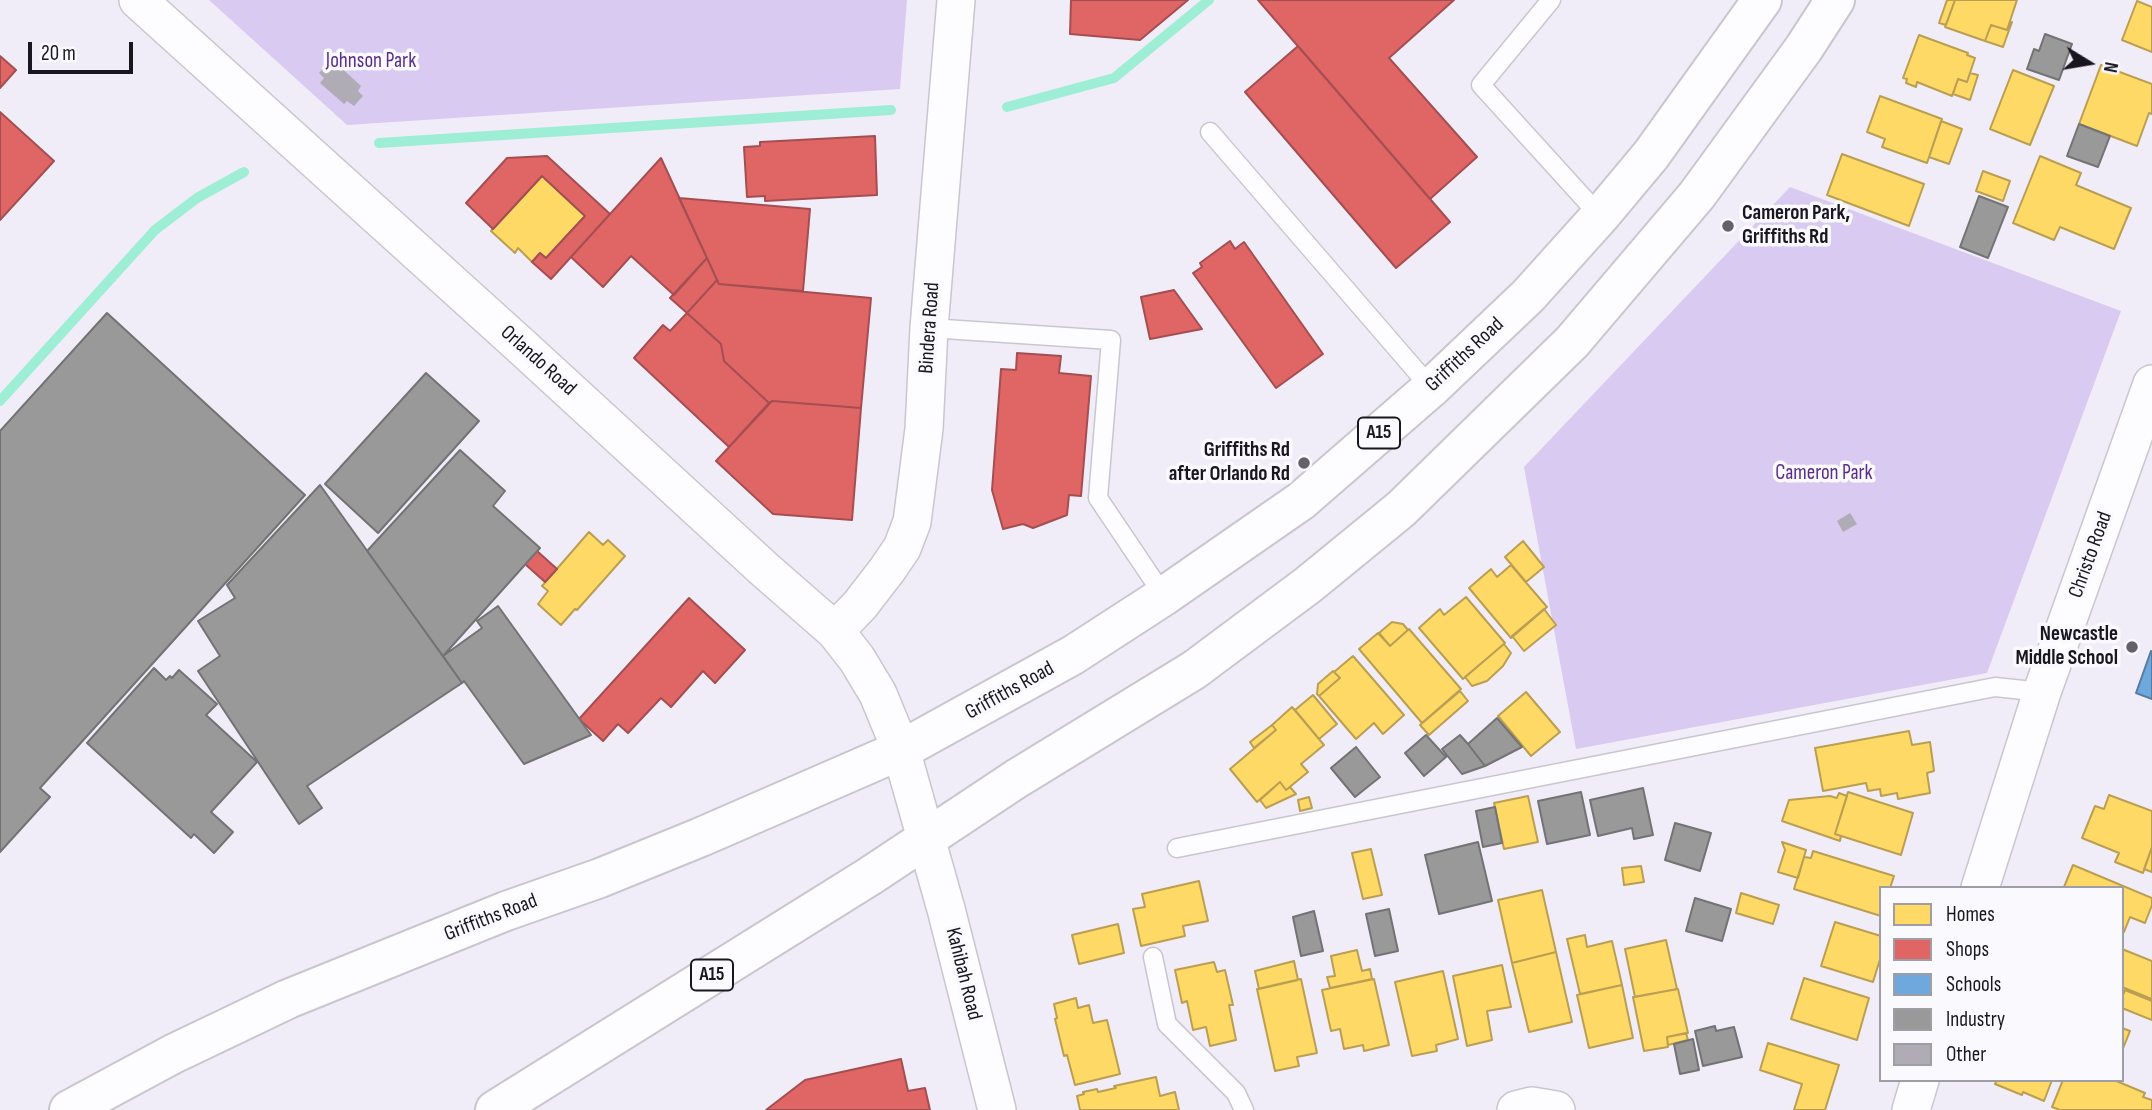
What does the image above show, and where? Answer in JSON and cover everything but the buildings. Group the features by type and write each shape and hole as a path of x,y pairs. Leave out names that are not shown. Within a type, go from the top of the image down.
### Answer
{"highway":[{"name":"Griffiths Road","path":"69,1110 173,1054 288,999 506,911 625,867 901,751 1073,655 1164,596 1301,501 1432,388 1528,296 1651,155 1762,0"},
{"name":"A15","path":"495,1110 927,839 1016,779 1194,670 1308,585 1401,509 1572,342 1697,195 1804,48 1835,0"}],"street":[{"name":"Orlando Road","path":"138,0 835,631 857,659 878,694 901,751"},
{"name":"Bindera Road","path":"835,631 860,605 887,570 902,548 912,522 924,429 929,328 956,0"},
{"name":"Christo Road","path":"1981,886 2042,692 2152,384"},
{"name":"Kahibah Road","path":"901,751 927,839 997,1110"},
{"path":"1910,1110 1919,1082"},
{"path":"1516,1110 1532,1106 1556,1110"}],"lane":[{"path":"1551,0 1481,85 1600,216"},
{"path":"1210,132 1432,388"},
{"path":"929,328 1111,340 1098,498 1164,596"},
{"path":"1177,848 1995,687 2042,692"},
{"path":"1153,957 1167,1024 1236,1093 1244,1110"}],"green space":[{"name":"Johnson Park","path":"209,0 907,0 900,89 347,125"},
{"name":"Cameron Park","path":"1790,187 2121,311 1987,673 1576,749 1524,467"}],"waterway":[{"path":"1007,107 1114,78 1209,0"},
{"path":"379,143 891,110"},
{"path":"0,401 155,230 197,198 244,172"}],"place":[{"name":"Cameron Park, Griffiths Rd","path":"1728,226"},
{"name":"Griffiths Rd after Orlando Rd","path":"1304,463"},
{"name":"Newcastle Middle School","path":"2132,647"}]}
